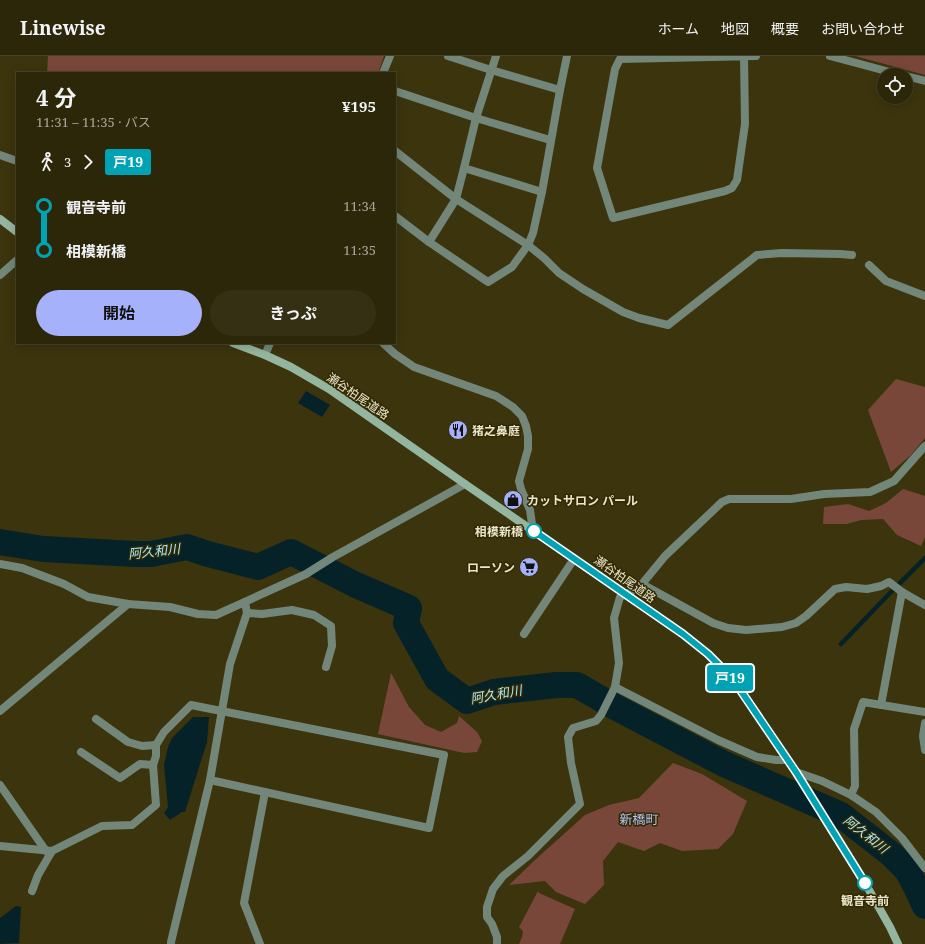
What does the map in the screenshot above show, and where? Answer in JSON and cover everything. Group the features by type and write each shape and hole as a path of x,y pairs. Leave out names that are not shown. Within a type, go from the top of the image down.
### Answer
{"main road":[{"path":"0,219 16,231"},
{"name":"瀬谷柏尾道路","path":"236,344 291,367 329,389 626,594 683,634 708,654 726,672 741,691 802,780 869,890 898,944"}],"street":[{"path":"383,72 390,56"},
{"path":"448,56 560,90"},
{"path":"429,242 456,199 476,118 496,56"},
{"path":"396,217 429,242 488,282 512,267 528,245 533,233 567,56"},
{"path":"744,56 745,124 737,180 732,188 725,192 613,218 597,168 616,70 620,59 744,56 756,56"},
{"path":"830,56 877,69"},
{"path":"913,78 925,81"},
{"path":"396,91 476,118 550,140"},
{"path":"396,152 456,199 528,245 559,273 583,289 623,312 639,318 668,325 757,255 782,253 840,254 852,256"},
{"path":"0,155 16,161"},
{"path":"464,168 542,192"},
{"path":"0,275 16,261"},
{"path":"870,265 886,281 925,296"},
{"path":"265,355 270,344"},
{"path":"384,344 414,367 496,396 513,407 522,416 528,436 528,449 519,481 520,489 530,510 533,531"},
{"path":"496,944 497,937 492,924 487,917 486,907 493,889 503,876 528,856 580,804 571,763 568,737 573,728 596,721 601,715 614,689 619,663 614,618 620,597 638,588 665,556 722,502 729,499 790,499 824,494 870,492 894,481 925,446"},
{"path":"0,564 22,568 64,584 88,597 128,604 170,607 198,614 216,615 306,574 333,557 465,484"},
{"path":"524,634 574,559"},
{"path":"642,584 713,623 728,628 746,630 782,627 796,623 806,616 835,589 846,587 867,590 889,582 902,592 925,604"},
{"path":"881,705 902,592"},
{"path":"172,944 171,942 210,780 230,664 247,613 245,602"},
{"path":"0,711 128,604"},
{"path":"247,613 262,614 292,610 314,615 331,626 332,646 326,667"},
{"path":"614,689 718,740 757,757 788,760"},
{"path":"851,795 855,786 854,729 863,702 925,712"},
{"path":"0,846 49,851 102,826 132,825 156,805 153,765 156,756 156,745 164,732 191,705 444,755 429,828 210,780"},
{"path":"96,719 128,742 142,746 156,745"},
{"path":"925,723 923,736 925,750"},
{"path":"81,752 120,778 140,764 153,765"},
{"path":"796,772 822,781 851,795 876,812 902,838 925,868"},
{"path":"0,785 49,851"},
{"path":"260,944 244,903 265,792"},
{"path":"32,891 49,851"}],"shaded area":[{"path":"48,56 384,56 378,72 47,72"},
{"path":"855,56 925,56 925,75 913,72 913,68 899,68"},
{"path":"896,379 925,387 925,438 911,455 891,472 868,410"},
{"path":"903,489 925,496 925,537 921,546 897,535 883,519 861,520 847,524 823,524 824,507 848,504 869,511 886,503"},
{"path":"391,673 409,707 425,725 441,732 457,723 459,716 477,732 482,741 477,752 464,753 378,734"},
{"path":"673,763 702,774 747,801 733,834 718,849 682,851 660,843 644,851 618,842 603,861 604,885 585,904 556,892 545,881 509,885 585,815 609,805 639,798"},
{"path":"538,891 539,893 575,909 560,944 519,944 523,931 519,927"}],"water":[{"path":"306,391 330,405 322,417 298,403"},
{"path":"193,717 209,717 207,742 185,812 182,812 170,820 164,813 168,807 164,765 168,747 172,738"},
{"path":"16,906 21,907 19,943 0,944 0,918"}],"waterway":[{"name":"阿久和川","path":"0,542 43,549 135,554 151,554 187,547 258,567 291,552 356,585 409,608 406,623 437,679 467,701 494,692 556,685 577,685 615,707 724,764 841,815 891,854 907,870 925,906"},
{"path":"841,644 925,558"}],"bus line":[{"name":"戸19","path":"534,531 683,634 708,654 726,672 741,691 802,780 865,883"}],"place":[{"name":"猪之鼻庭","path":"458,430"},
{"name":"カットサロン パール","path":"513,500"},
{"name":"相模新橋","path":"534,531"},
{"name":"ローソン","path":"529,567"},
{"name":"観音寺前","path":"865,883"}],"district":[{"name":"新橋町","path":"639,819"}]}
